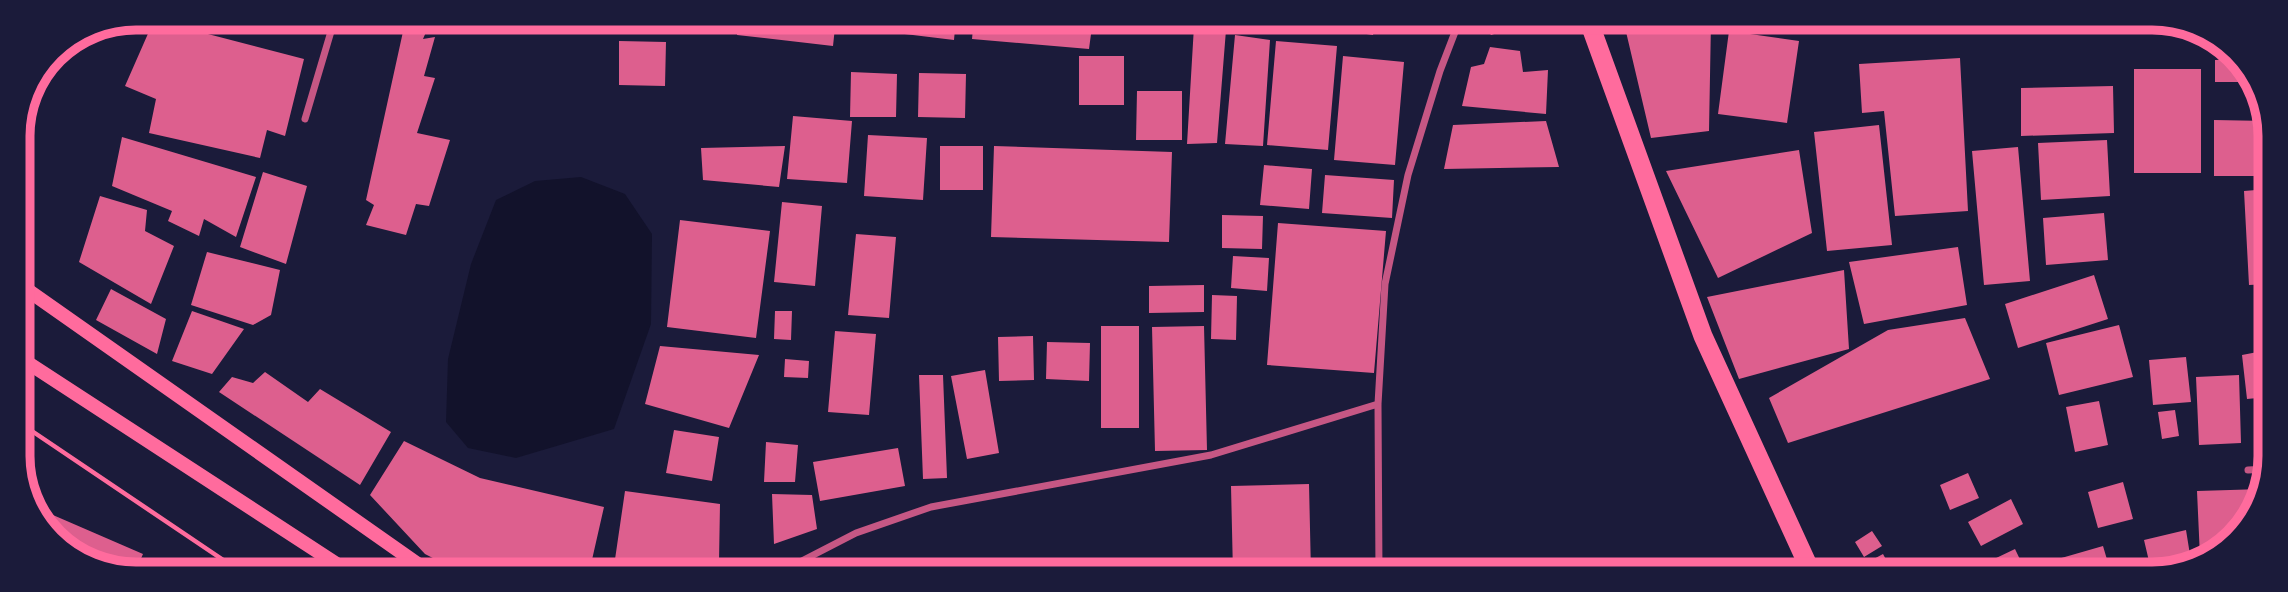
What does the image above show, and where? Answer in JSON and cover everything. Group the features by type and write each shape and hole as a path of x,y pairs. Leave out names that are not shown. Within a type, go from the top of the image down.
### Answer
{"highway":[{"path":"1592,30 1703,336 1807,562"}],"main road":[{"path":"30,292 415,562"},
{"path":"30,364 329,562"}],"street":[{"path":"305,119 331,30"},
{"path":"1379,562 1378,404 1385,284 1408,175 1440,71 1456,30"},
{"path":"800,562 856,533 932,507 1211,455 1378,404"},
{"path":"2248,470 2257,470"}],"path":[{"path":"30,430 226,562"}],"shaded area":[{"path":"581,177 625,194 652,234 651,324 614,429 516,458 468,448 446,422 448,359 471,264 496,200 535,181"}],"building":[{"path":"150,30 192,30 304,59 285,136 267,130 260,158 149,133 156,99 125,86"},
{"path":"403,30 427,30 423,39 435,37 424,76 435,78 417,133 450,140 429,206 416,204 406,235 366,225 374,205 366,200"},
{"path":"738,30 835,30 833,46 737,35"},
{"path":"872,30 955,30 954,40"},
{"path":"973,30 1092,30 1089,49 972,39"},
{"path":"1194,30 1226,30 1217,143 1187,144"},
{"path":"1341,30 1374,30 1373,35"},
{"path":"1488,30 1507,30 1491,35"},
{"path":"1626,30 1711,30 1709,131 1651,138"},
{"path":"1729,31 1799,41 1787,123 1718,114"},
{"path":"1235,35 1270,40 1263,146 1225,144"},
{"path":"619,41 666,42 665,86 619,85"},
{"path":"1276,41 1337,46 1328,150 1267,145"},
{"path":"1490,47 1520,51 1523,72 1548,70 1546,114 1462,106 1471,67 1484,64"},
{"path":"1079,56 1124,56 1124,105 1079,105"},
{"path":"1343,56 1404,62 1395,165 1334,160"},
{"path":"1960,58 1968,211 1895,216 1884,111 1862,113 1859,64"},
{"path":"2215,60 2225,60 2243,82 2215,82"},
{"path":"2134,69 2201,69 2201,173 2134,173"},
{"path":"851,72 897,74 896,117 850,117"},
{"path":"919,73 966,74 965,118 918,117"},
{"path":"2113,86 2114,133 2021,136 2021,88"},
{"path":"1137,91 1182,91 1182,140 1136,140"},
{"path":"793,116 852,121 847,183 787,179"},
{"path":"2214,120 2257,121 2258,176 2214,176"},
{"path":"1546,121 1559,167 1444,169 1453,125"},
{"path":"1879,125 1892,245 1827,251 1814,132"},
{"path":"868,135 927,138 923,200 864,196"},
{"path":"122,137 256,177 236,237 204,219 199,236 168,221 172,211 112,186"},
{"path":"2107,140 2110,196 2041,200 2038,143"},
{"path":"785,146 779,187 703,180 701,148"},
{"path":"940,146 983,146 983,190 940,190"},
{"path":"994,146 1172,152 1169,242 991,237"},
{"path":"2018,147 2030,281 1984,285 1972,151"},
{"path":"1799,150 1812,233 1718,278 1666,171"},
{"path":"1264,165 1312,169 1309,209 1260,205"},
{"path":"263,172 307,186 286,264 240,247"},
{"path":"1325,175 1394,180 1392,218 1322,213"},
{"path":"2258,190 2258,285 2249,285 2244,191"},
{"path":"100,196 147,210 145,231 174,246 151,304 79,262"},
{"path":"782,202 822,206 815,286 774,282"},
{"path":"2104,213 2108,260 2046,265 2043,218"},
{"path":"1222,215 1263,216 1262,249 1222,248"},
{"path":"680,220 770,231 756,338 667,327"},
{"path":"1278,223 1386,231 1374,373 1267,365"},
{"path":"856,234 896,237 889,318 848,315"},
{"path":"1958,247 1967,305 1864,324 1849,262"},
{"path":"207,252 280,270 271,315 253,325 191,305"},
{"path":"1233,256 1269,258 1267,291 1231,288"},
{"path":"1844,270 1849,349 1739,379 1707,297"},
{"path":"2094,275 2108,319 2018,348 2005,304"},
{"path":"1204,285 1204,312 1149,313 1149,286"},
{"path":"111,289 166,319 157,354 96,320"},
{"path":"1212,295 1237,296 1236,340 1211,339"},
{"path":"192,311 244,329 212,374 172,361"},
{"path":"775,311 792,311 791,340 774,339"},
{"path":"1965,318 1990,379 1788,443 1769,398 1888,330"},
{"path":"2119,325 2133,377 2059,395 2046,343"},
{"path":"1101,326 1139,326 1139,428 1101,428"},
{"path":"1204,326 1207,450 1155,451 1152,327"},
{"path":"835,331 876,334 869,415 828,412"},
{"path":"1033,336 1034,380 999,381 998,337"},
{"path":"1047,342 1090,343 1089,381 1046,379"},
{"path":"660,346 759,355 729,428 645,404"},
{"path":"2258,352 2258,398 2247,399 2242,355"},
{"path":"2186,357 2191,402 2153,405 2149,360"},
{"path":"785,359 809,361 808,378 784,377"},
{"path":"985,370 999,453 967,459 951,376"},
{"path":"265,372 308,402 320,389 391,432 360,485 219,392 232,377 253,383"},
{"path":"919,375 943,375 947,478 923,479"},
{"path":"2239,375 2241,443 2199,445 2196,377"},
{"path":"2099,401 2108,445 2075,452 2066,407"},
{"path":"2175,410 2179,436 2162,439 2158,412"},
{"path":"2254,410 2258,410 2256,452"},
{"path":"674,430 719,437 712,481 666,473"},
{"path":"404,441 480,478 604,507 592,562 441,562 425,554 370,495"},
{"path":"766,442 798,445 795,482 764,482"},
{"path":"898,448 905,486 820,501 813,462"},
{"path":"1968,473 1979,498 1950,510 1940,485"},
{"path":"2123,482 2133,519 2098,528 2088,492"},
{"path":"1309,484 1311,562 1233,562 1231,486"},
{"path":"2253,489 2232,526 2200,550 2197,491"},
{"path":"625,491 720,504 719,562 615,562"},
{"path":"772,494 812,495 817,529 774,544"},
{"path":"2011,499 2023,524 1981,546 1968,522"},
{"path":"46,512 143,554 139,562 102,557 77,544 61,531"},
{"path":"2186,530 2190,555 2149,562 2144,540"},
{"path":"1872,531 1882,546 1864,557 1855,542"},
{"path":"2103,546 2108,562 2047,562"},
{"path":"2015,549 2021,562 1988,562"},
{"path":"1883,554 1887,562 1868,562"}]}
